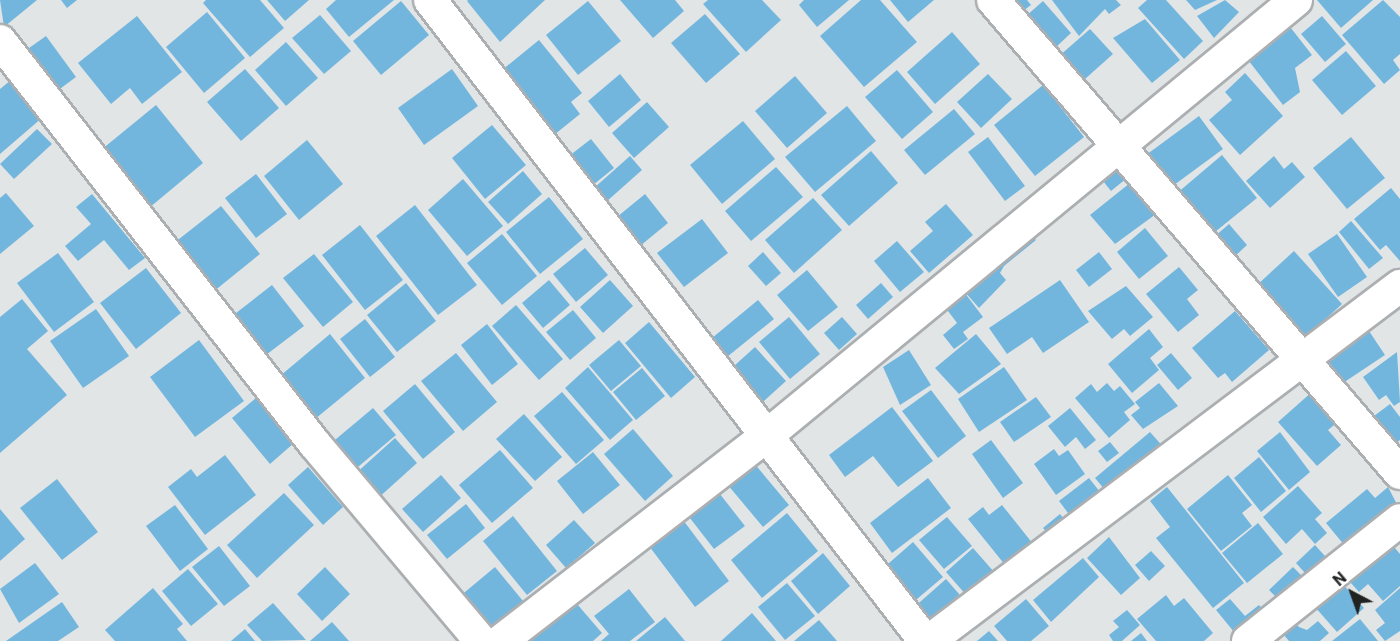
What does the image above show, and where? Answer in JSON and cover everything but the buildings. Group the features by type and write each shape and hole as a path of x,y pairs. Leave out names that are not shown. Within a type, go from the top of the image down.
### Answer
{"street":[{"path":"430,0 764,438 927,641 1400,286"},
{"path":"993,0 1400,473"},
{"path":"501,641 764,438 1296,0"},
{"path":"0,41 314,443 481,641"},
{"path":"1248,641 1400,520"}]}
